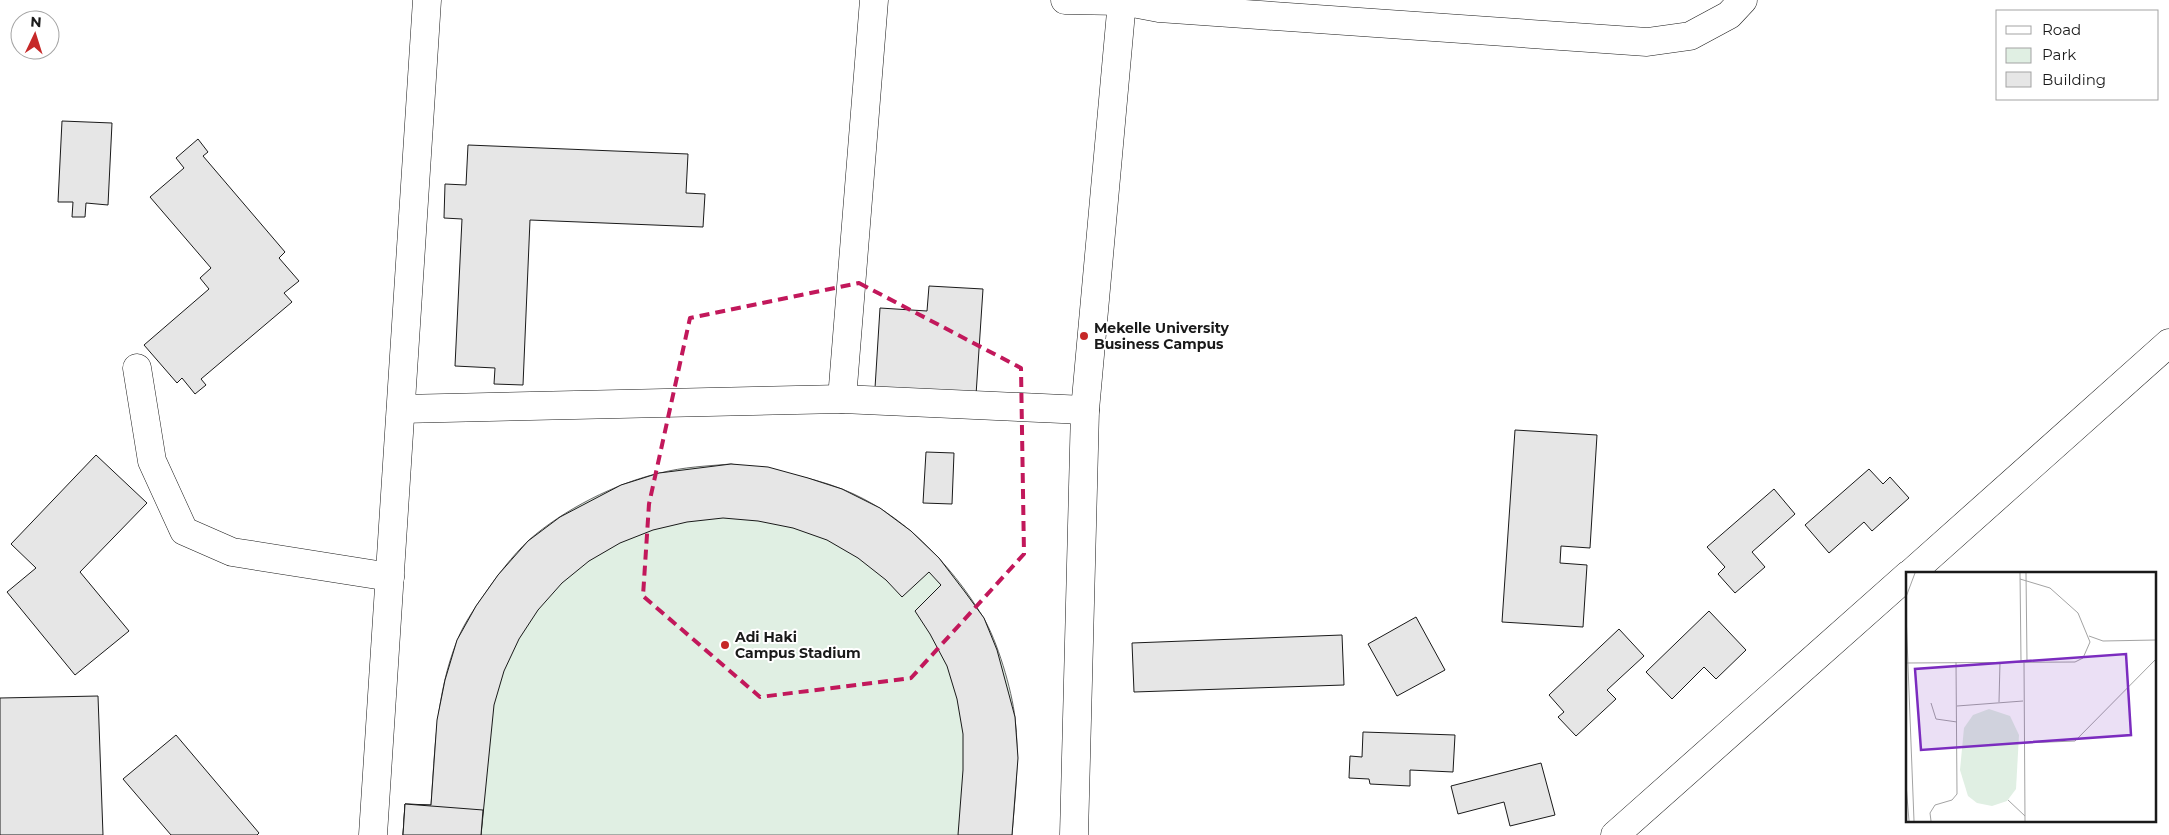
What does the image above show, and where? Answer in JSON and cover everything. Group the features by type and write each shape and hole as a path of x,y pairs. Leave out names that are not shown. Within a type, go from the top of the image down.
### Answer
{"lane":[{"path":"373,835 427,0"},
{"path":"842,399 874,0"},
{"path":"1081,0 1122,1 1647,42 1690,36 1729,15 1743,0"},
{"path":"1074,835 1085,410 1122,1"},
{"path":"1912,572 2169,344"},
{"path":"137,368 152,461 184,531 232,552 390,577"},
{"path":"401,409 842,399 1085,410"},
{"path":"1615,835 1906,578"}],"highlighted area":[{"path":"859,283 1021,368 1024,554 911,678 760,697 643,596 649,504 690,318"}],"green space":[{"name":"Adi Haki Campus Stadium","path":"731,464 815,480 864,499 904,525 922,541 955,577 970,597 988,627 1003,666 1011,694 1017,747 1012,835 403,835 405,804 431,805 435,743 441,701 450,661 457,641 476,606 499,573 529,540 543,529 574,508 608,491 626,483 669,471"}],"building":[{"path":"62,121 112,123 108,205 86,203 85,217 72,217 73,202 58,202"},
{"path":"198,139 208,152 203,156 285,252 279,258 299,281 284,293 292,302 201,379 206,385 195,394 182,378 177,383 144,345 209,289 200,278 211,268 150,197 184,168 176,158"},
{"path":"468,145 688,154 686,193 705,194 703,227 530,220 523,385 494,384 495,368 455,366 462,219 444,218 445,184 466,185"},
{"path":"929,286 983,289 976,395 875,388 880,308 927,311"},
{"path":"1515,430 1597,435 1590,548 1561,546 1560,563 1587,565 1583,627 1502,622"},
{"path":"926,452 954,453 952,504 923,503"},
{"path":"96,455 147,503 80,572 129,631 75,675 7,592 36,568 11,544"},
{"path":"731,464 768,467 808,478 842,489 880,508 911,531 939,558 965,592 984,618 997,650 1015,717 1018,758 1012,835 958,835 963,770 963,734 957,699 947,666 915,611 941,585 929,572 902,597 886,580 858,558 827,540 793,528 758,521 723,518 687,522 653,530 620,543 589,561 562,583 538,610 519,639 504,671 494,705 481,835 403,835 405,804 431,805 437,720 445,680 457,640 476,606 498,575 528,541 560,517 621,485 659,473"},
{"path":"1869,469 1883,484 1890,477 1909,498 1872,531 1864,522 1829,553 1805,525"},
{"path":"1774,489 1795,514 1752,552 1765,567 1735,593 1718,574 1725,567 1707,547"},
{"path":"1709,611 1746,650 1716,679 1704,667 1672,699 1646,672"},
{"path":"1416,617 1445,670 1397,696 1368,644"},
{"path":"1619,629 1644,656 1607,690 1616,699 1576,736 1558,717 1564,712 1549,695"},
{"path":"1342,635 1344,685 1134,692 1132,643"},
{"path":"98,696 103,835 0,835 0,698"},
{"path":"1363,732 1455,735 1453,772 1410,770 1410,786 1370,784 1369,779 1349,778 1350,756 1362,757"},
{"path":"176,735 259,833 257,835 171,835 123,779"},
{"path":"1541,763 1555,815 1510,826 1504,802 1458,814 1451,786"},
{"path":"405,804 483,810 481,835 403,835"}],"place":[{"name":"Mekelle University Business Campus","path":"1084,336"},
{"name":"Adi Haki Campus Stadium","path":"725,645"}]}
